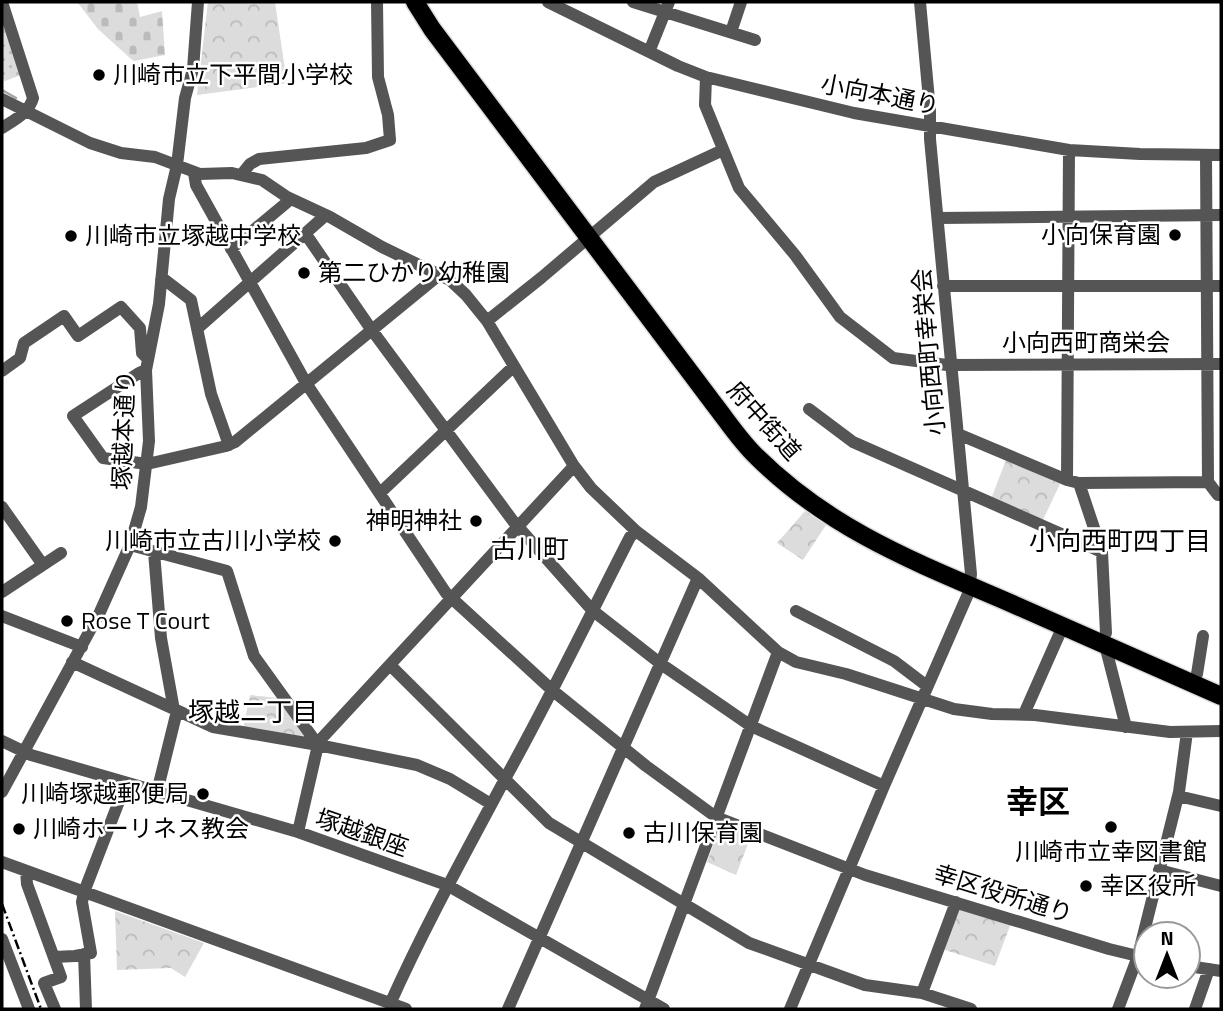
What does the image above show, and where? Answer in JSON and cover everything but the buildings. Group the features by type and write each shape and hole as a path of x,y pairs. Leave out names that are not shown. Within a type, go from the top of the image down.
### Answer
{"highway":[{"name":"府中街道","path":"415,2 432,29 763,449 805,486 834,507 916,552 1063,626 1105,639 1197,674 1221,686"},
{"name":"府中街道","path":"427,2 592,234"},
{"name":"府中街道","path":"970,580 1105,639 1221,696"}],"street":[{"path":"2,2 33,98 25,112 2,128"},
{"name":"塚越本通り","path":"2,792 82,647 130,545 141,507 147,464 149,418 147,365 161,280 169,199 192,69 198,2"},
{"path":"242,174 250,164 259,159 366,148 390,140 388,115 378,77 377,2"},
{"name":"小向本通り","path":"548,2 706,77 854,113 1069,150 1221,155"},
{"path":"633,2 667,7 755,40"},
{"path":"731,32 741,2"},
{"name":"小向西町幸栄会","path":"920,2 970,580"},
{"path":"649,52 667,7"},
{"name":"小向西町商栄会","path":"706,77 705,105 739,188 795,255 840,317 893,358 952,365 1214,364"},
{"path":"2,99 90,143 121,153 155,157 194,173 242,174 262,180 291,199 450,281 466,295 487,321 574,466 591,488 636,531 698,578 778,652 796,663 924,692"},
{"path":"487,321 654,182 723,150"},
{"path":"1069,150 1067,286 1073,482 1102,552 1105,639 1126,727"},
{"path":"1206,155 1207,287 1214,364 1208,482 1218,495 1221,495"},
{"name":"幸区役所通り","path":"194,173 196,185 306,383 451,598 552,691 622,748 716,817 849,869 1132,954"},
{"path":"231,249 291,199"},
{"path":"198,328 326,215"},
{"path":"938,218 1221,215"},
{"path":"305,233 371,329 517,526 592,610 661,664 751,726 884,786"},
{"path":"4,365 20,358 24,343 64,316 78,336 121,307 140,328 142,353 147,365 73,416 103,458 147,464 229,445 439,275"},
{"path":"161,280 165,280 191,300 211,394 229,445"},
{"path":"943,286 1221,286"},
{"path":"380,493 513,367"},
{"path":"809,409 853,443 1102,552"},
{"path":"958,434 1073,482 1208,482"},
{"path":"298,832 321,738 574,466"},
{"path":"2,508 43,565"},
{"path":"385,1005 506,779 630,537 636,531"},
{"path":"130,545 227,571 254,656 318,745"},
{"path":"154,552 161,638 176,711 157,792"},
{"path":"2,591 61,553"},
{"path":"508,1009 698,578"},
{"path":"790,1009 968,594 970,580"},
{"path":"796,611 894,661 924,692 954,709 1186,732 1221,731"},
{"path":"2,616 82,647"},
{"path":"1024,714 1063,626"},
{"path":"1197,674 1203,636"},
{"path":"647,1005 778,652"},
{"path":"72,662 213,727 416,765 444,776 491,804"},
{"path":"390,665 549,822 748,943 865,985 922,993 971,1009"},
{"path":"1149,920 1178,796 1186,732"},
{"name":"塚越銀座","path":"2,741 31,755 298,832 447,885 540,938 647,1005 664,1009"},
{"path":"54,957 91,953 82,902 84,892 126,783"},
{"path":"1178,796 1221,806"},
{"path":"2,862 385,1005 406,1009"},
{"path":"1159,870 1221,886"},
{"path":"26,872 27,884 61,977"},
{"path":"922,993 956,902"},
{"path":"3,945 29,1009"},
{"path":"84,954 86,1009"},
{"path":"1195,1009 1215,970"},
{"path":"55,1009 44,983 61,977 85,975"},
{"path":"1118,1009 1132,979"}],"green space":[{"path":"77,2 137,2 140,17 162,11 165,55 134,61 98,29"},
{"path":"208,2 275,2 287,83 197,95"},
{"path":"2,15 21,75 5,81 2,78"},
{"path":"1006,460 1060,484 1042,522 991,499"},
{"path":"805,511 826,525 803,560 777,543"},
{"path":"250,695 279,698 312,742 243,729"},
{"path":"720,826 751,836 736,875 707,862"},
{"path":"958,907 1011,923 995,966 942,949"},
{"path":"115,911 204,943 185,977 171,968 117,970"}],"waterway":[{"path":"2,90 16,98"}],"railway":[{"path":"2,904 41,1009"}],"place":[{"name":"川崎市立下平間小学校","path":"99,75"},
{"name":"小向保育園","path":"1175,235"},
{"name":"川崎市立塚越中学校","path":"71,236"},
{"name":"第二ひかり幼稚園","path":"304,273"},
{"name":"神明神社","path":"476,521"},
{"name":"川崎市立古川小学校","path":"335,541"},
{"name":"Rose T Court","path":"67,621"},
{"name":"川崎塚越郵便局","path":"203,794"},
{"name":"川崎市立幸図書館","path":"1111,827"},
{"name":"川崎ホーリネス教会","path":"19,829"},
{"name":"古川保育園","path":"629,833"},
{"name":"幸区役所","path":"1086,886"}],"district":[{"name":"小向西町四丁目","path":"1120,541"},
{"name":"古川町","path":"530,549"},
{"name":"塚越二丁目","path":"253,712"},
{"name":"幸区","path":"1038,802"}]}
